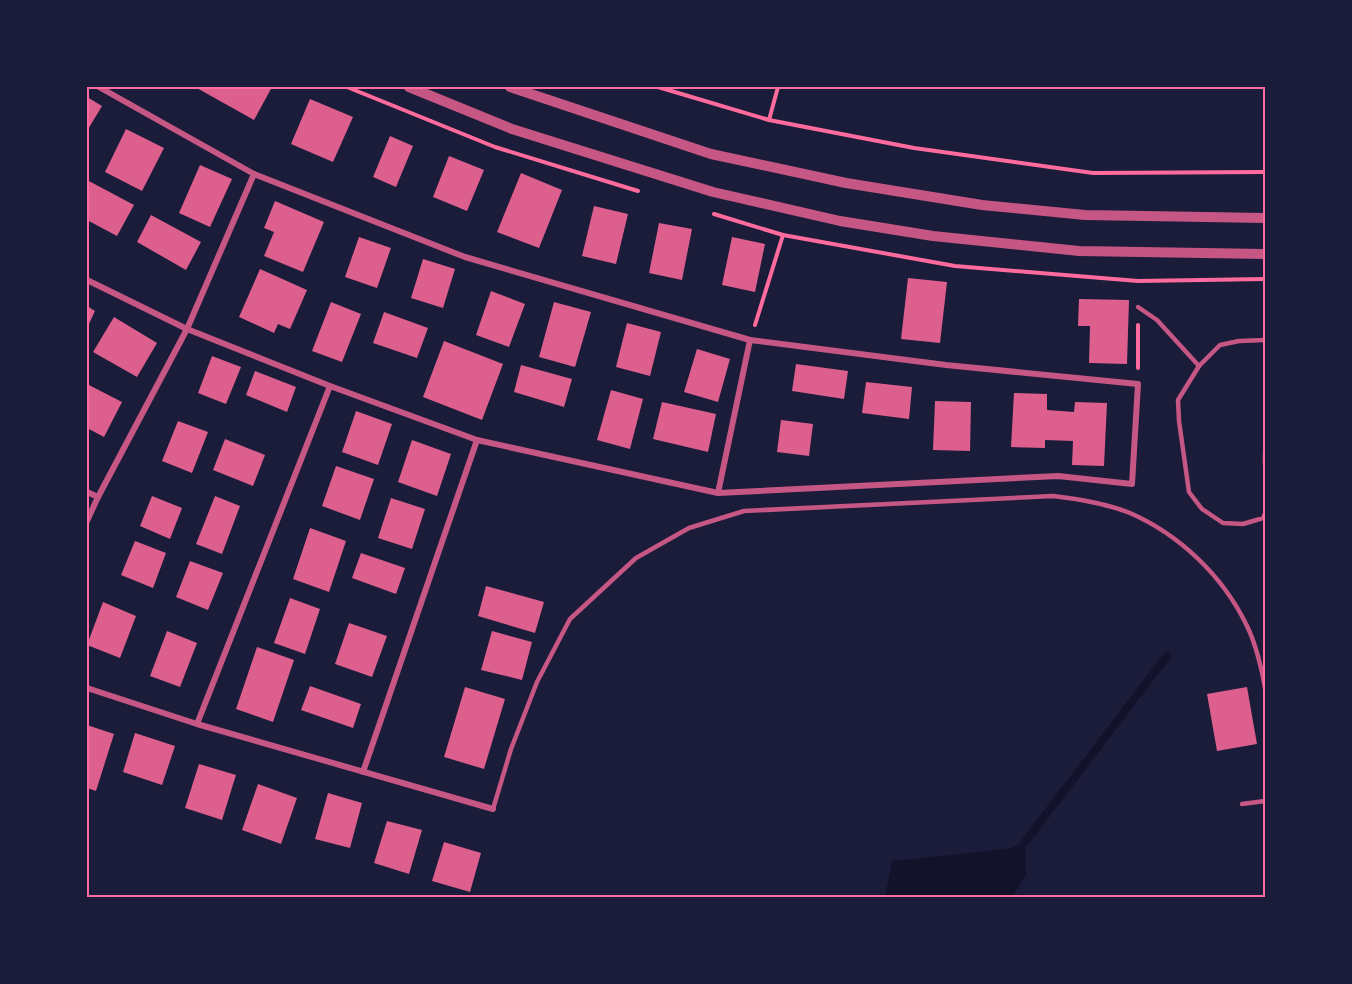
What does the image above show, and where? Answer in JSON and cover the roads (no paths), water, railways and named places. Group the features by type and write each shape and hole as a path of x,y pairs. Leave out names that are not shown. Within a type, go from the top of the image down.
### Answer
{"street":[{"path":"87,280 187,329 330,386 477,440 718,493 1058,476 1132,484 1138,384 946,365 750,340 465,257 254,174 99,87"},
{"path":"409,87 512,129 713,192 840,221 933,236 1079,251 1265,254"},
{"path":"510,87 711,154 846,183 982,205 1084,215 1265,218"},
{"path":"87,521 187,329 254,174"},
{"path":"718,493 750,340"},
{"path":"197,724 330,386"},
{"path":"363,771 477,440"},
{"path":"87,492 98,497"},
{"path":"87,688 197,724 493,809"}],"lane":[{"path":"1138,307 1157,320 1199,366"},
{"path":"1265,340 1239,341 1220,345 1199,366 1178,400 1189,492 1202,508 1223,523 1243,524 1263,518 1265,514"},
{"path":"1265,454 1265,463"},
{"path":"493,809 511,749 537,682 570,619 636,558 689,528 744,511 1053,496 1089,501 1130,513 1178,540 1221,583 1248,627 1265,688"},
{"path":"1242,804 1265,801"}],"waterway":[{"path":"1025,842 1167,656"}]}
